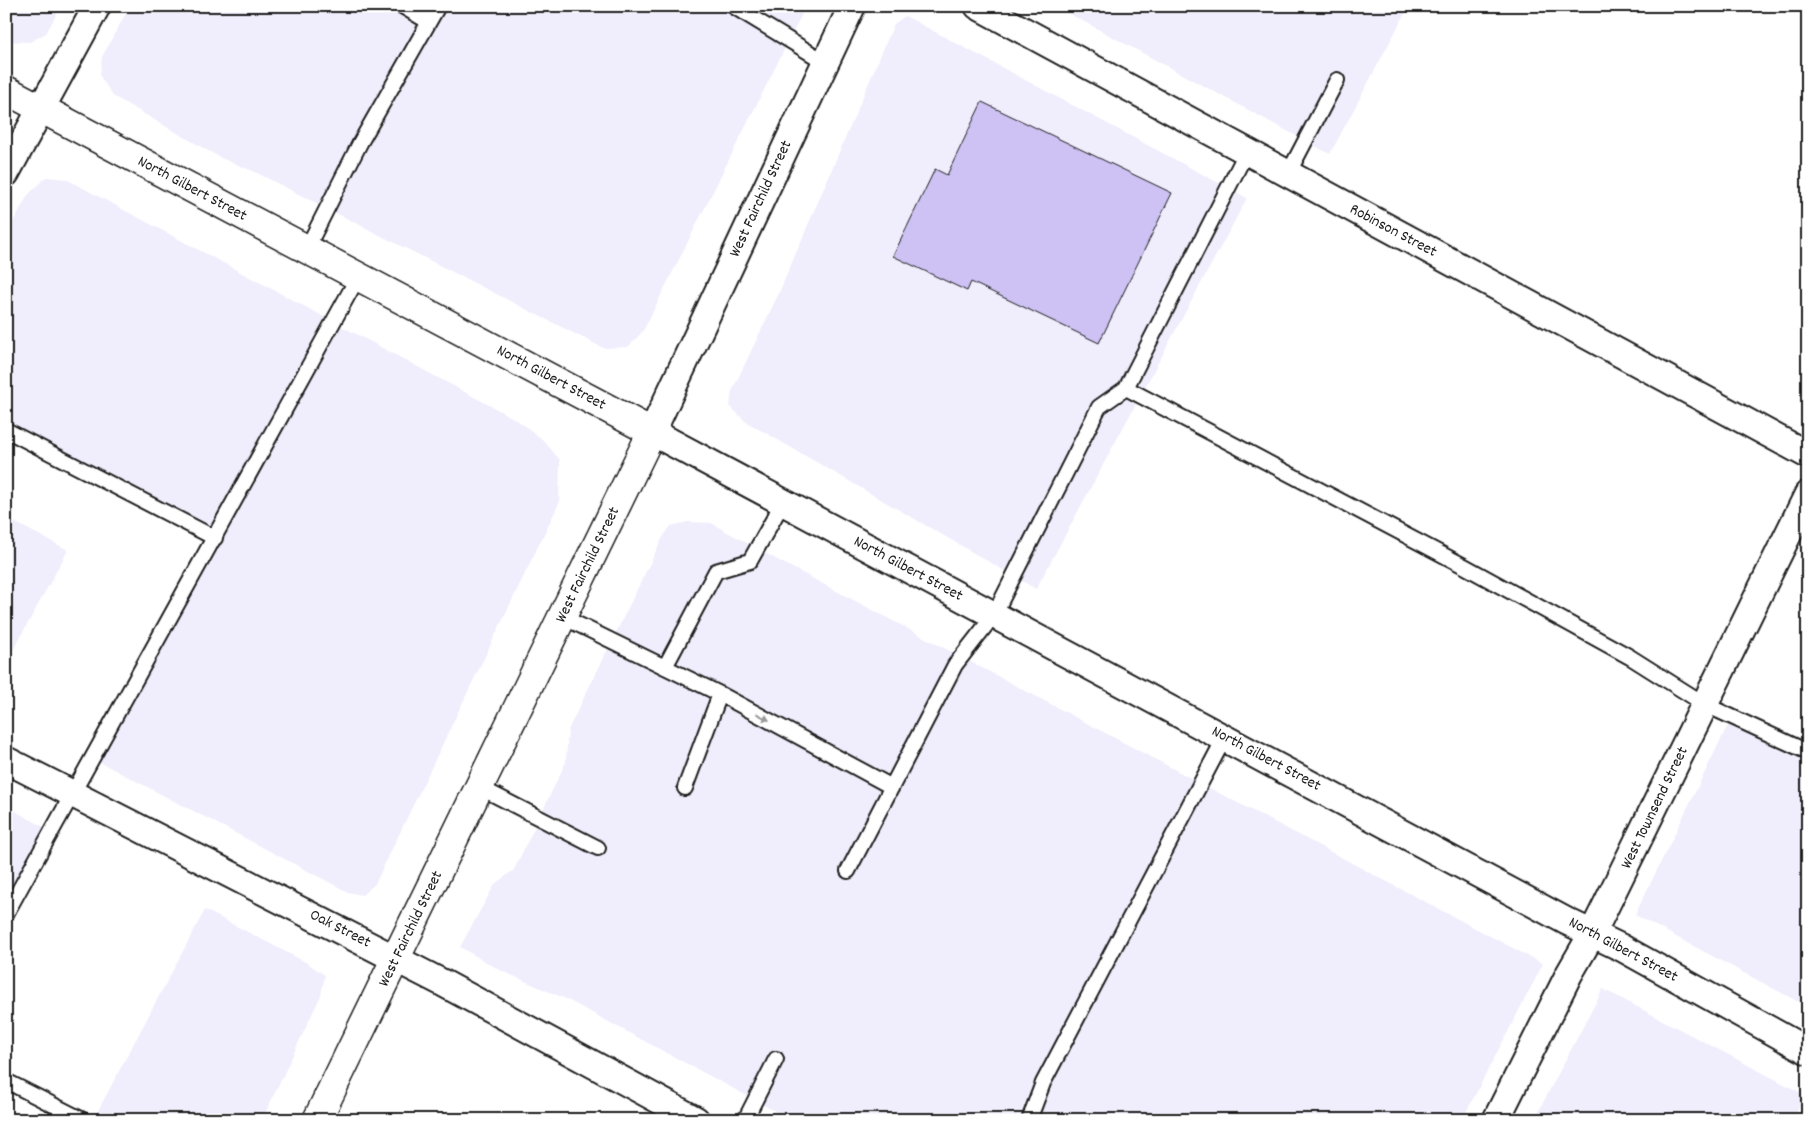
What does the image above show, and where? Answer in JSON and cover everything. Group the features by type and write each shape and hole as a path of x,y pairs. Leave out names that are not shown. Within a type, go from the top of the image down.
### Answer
{"main road":[{"name":"North Gilbert Street","path":"6,90 652,432"},
{"name":"West Fairchild Street","path":"317,1120 652,432"}],"street":[{"path":"6,174 97,6"},
{"name":"West Fairchild Street","path":"652,432 852,6"},
{"name":"Robinson Street","path":"978,6 1808,454"},
{"name":"North Gilbert Street","path":"652,432 1592,934 1622,948 1808,1051"},
{"name":"West Townsend Street","path":"1496,1120 1569,974 1592,934 1808,494"},
{"name":"Oak Street","path":"6,760 396,958 696,1120"}],"lane":[{"path":"402,6 429,22"},
{"path":"306,250 360,143 438,6"},
{"path":"733,6 825,62"},
{"path":"1288,174 1337,80"},
{"path":"848,871 955,665 994,615 1099,407 1126,388 1247,151"},
{"path":"6,914 74,795 358,277"},
{"path":"1126,388 1466,566 1630,657 1706,705 1808,752"},
{"path":"6,430 215,538"},
{"path":"665,667 716,571 750,561 783,502"},
{"path":"563,617 720,694 892,787"},
{"path":"685,788 720,694"},
{"path":"1029,1120 1043,1083 1225,737"},
{"path":"479,787 598,848"},
{"path":"745,1120 776,1059"},
{"path":"6,1081 83,1120"}],"shaded area":[{"path":"6,6 61,6 46,33 30,42 6,41"},
{"path":"130,6 806,6 643,331 628,347 603,348 253,171 221,158 113,96 100,76 102,57"},
{"path":"1055,6 1409,6 1330,154"},
{"path":"905,16 1247,198 1036,589 745,421 730,406 732,391 779,293 894,24"},
{"path":"46,177 66,179 517,420 542,439 560,460 559,503 375,884 362,895 348,892 94,759 215,538 6,430 6,235 28,195"},
{"path":"6,518 68,550 6,663"},
{"path":"688,522 711,523 785,564 1543,964 1462,1120 792,1120 566,999 502,971 460,947 495,884 514,870 566,762 568,730 663,537 671,526"},
{"path":"1732,717 1808,752 1808,1007 1635,915"},
{"path":"6,806 53,832 6,914"},
{"path":"205,910 307,963 325,975 321,995 262,1120 93,1120"},
{"path":"1603,989 1805,1095 1792,1120 1534,1120"}],"building":[{"path":"982,102 1172,193 1099,343 971,282 967,291 893,256 935,169 947,175"}]}
